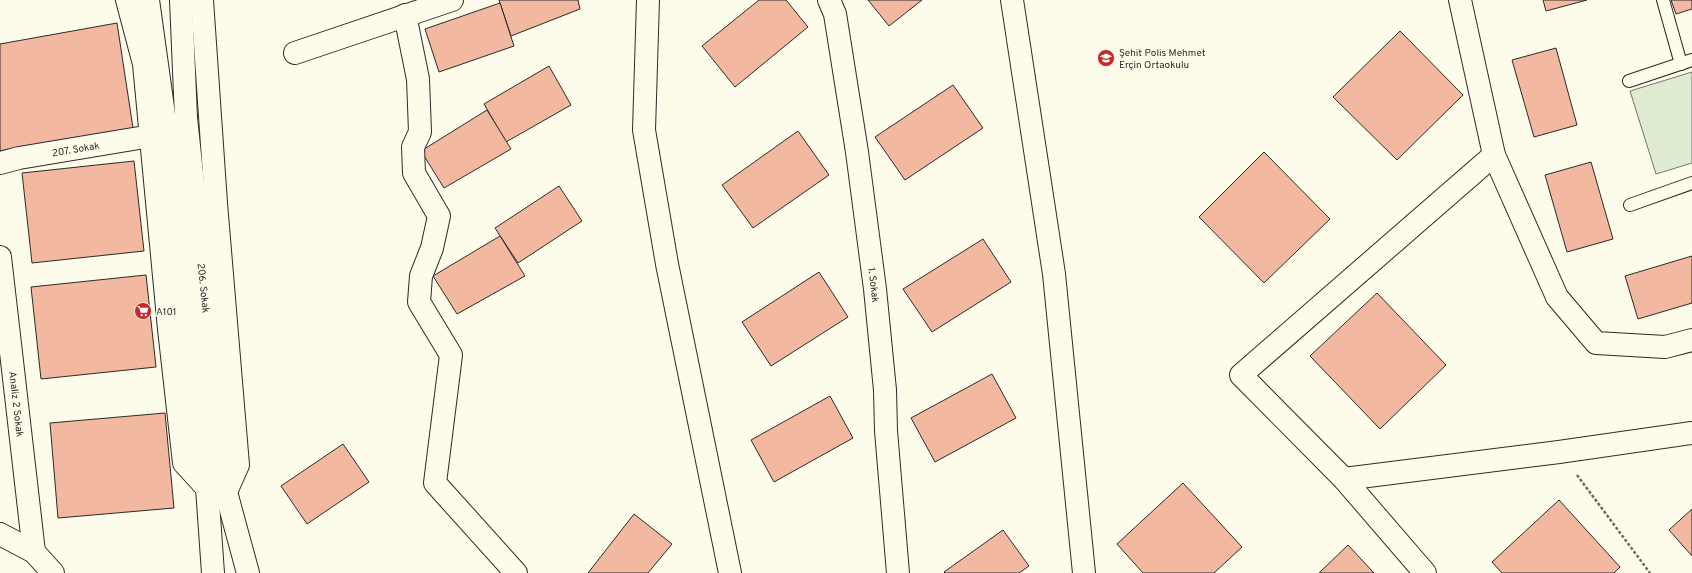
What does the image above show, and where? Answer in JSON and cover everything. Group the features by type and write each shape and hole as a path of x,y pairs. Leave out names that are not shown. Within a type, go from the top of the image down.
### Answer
{"main road":[{"path":"127,0 144,64 169,328 184,463 216,490"},
{"path":"148,0 216,490"},
{"name":"206. Sokak","path":"181,0 186,118 216,490 213,573"},
{"path":"202,0 216,203 238,465 216,490"},
{"path":"294,53 452,0"},
{"path":"648,0 644,130 667,264 730,573"},
{"name":"1. Sokak","path":"829,0 835,14 852,122 874,289 885,390 886,431 898,573"},
{"path":"1012,0 1054,274 1084,573"},
{"path":"1460,0 1494,155 1557,297 1596,343 1665,347 1692,340"},
{"path":"405,16 418,79 420,132 413,147 414,173 439,216 432,248 421,276 419,302 451,355 435,483 516,573"},
{"name":"207. Sokak","path":"0,163 27,156 151,136"},
{"path":"1425,573 1344,479 1241,375 1494,155"},
{"name":"Analiz 2 Sokak","path":"0,257 34,552"},
{"path":"1344,479 1559,452 1692,433"},
{"name":"206. Sokak","path":"216,490 248,573"},
{"path":"0,534 34,552 52,573"}],"lane":[{"path":"1629,81 1686,62 1663,0"},
{"path":"1630,204 1692,183"}],"path":[{"path":"1559,452 1650,573"}],"green space":[{"path":"1692,72 1692,163 1656,174 1630,91"}],"building":[{"path":"499,0 578,0 580,9 511,36"},
{"path":"759,0 786,0 808,27 735,87 702,46"},
{"path":"868,0 922,0 889,26"},
{"path":"1543,0 1587,0 1546,11"},
{"path":"1671,0 1692,0 1692,9 1676,14"},
{"path":"500,3 514,46 439,72 425,29"},
{"path":"117,23 133,128 0,152 0,44"},
{"path":"1400,31 1463,95 1397,160 1333,97"},
{"path":"1556,48 1577,125 1534,137 1512,60"},
{"path":"549,66 571,105 506,142 484,104"},
{"path":"953,85 983,128 905,180 875,137"},
{"path":"487,110 511,149 444,188 421,151"},
{"path":"798,131 829,175 753,228 722,185"},
{"path":"1264,152 1330,219 1264,283 1199,217"},
{"path":"134,161 144,251 32,263 22,173"},
{"path":"1591,162 1613,239 1567,252 1545,175"},
{"path":"559,186 582,221 518,263 495,228"},
{"path":"500,236 525,276 457,314 433,276"},
{"path":"983,239 1011,282 932,332 903,289"},
{"path":"1692,256 1692,303 1638,319 1625,276"},
{"path":"819,272 848,317 771,366 742,322"},
{"path":"146,275 156,367 41,379 31,287"},
{"path":"1377,293 1446,365 1380,429 1310,356"},
{"path":"992,374 1016,418 935,462 911,418"},
{"path":"830,396 853,438 774,482 751,440"},
{"path":"165,413 174,508 58,518 50,423"},
{"path":"343,444 369,482 307,524 281,486"},
{"path":"1183,483 1242,547 1214,573 1143,573 1117,544"},
{"path":"1559,500 1620,567 1614,573 1502,573 1492,562"},
{"path":"1692,509 1692,556 1669,530"},
{"path":"634,514 672,544 648,573 588,573"},
{"path":"1003,530 1029,566 1019,573 944,572"},
{"path":"1348,545 1374,573 1319,573"}],"place":[{"name":"Şehit Polis Mehmet Erçin Ortaokulu","path":"1106,58"},
{"name":"A101","path":"143,311"}]}
